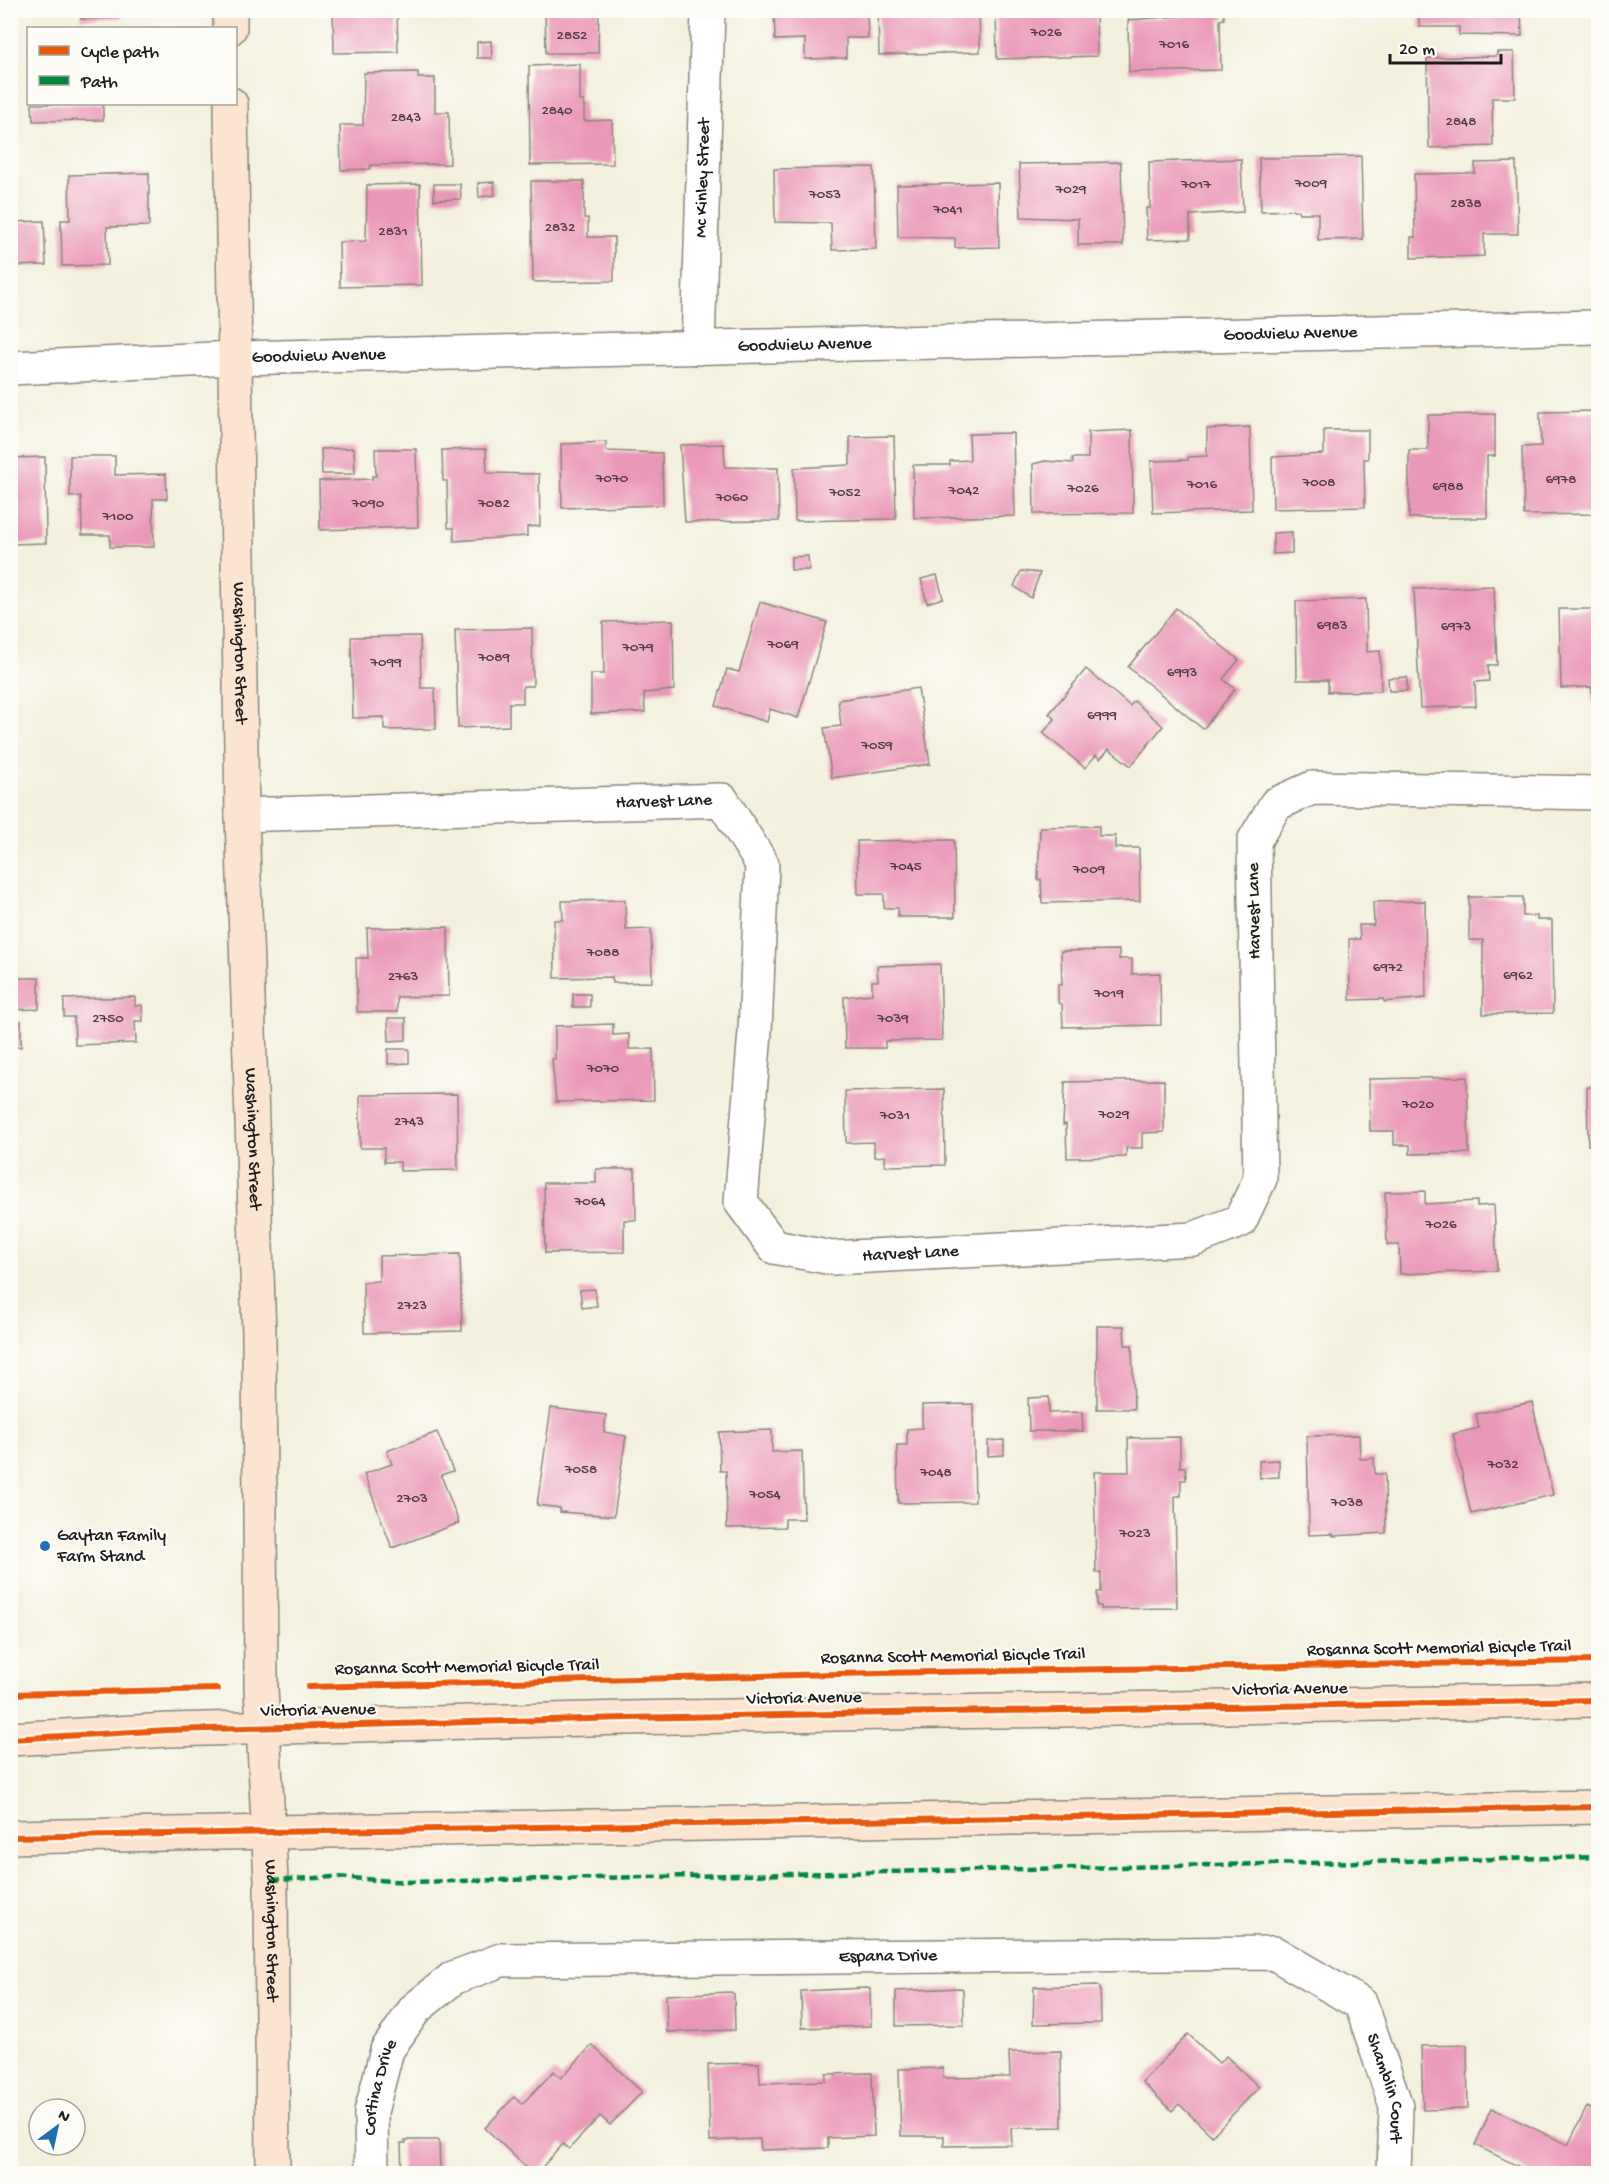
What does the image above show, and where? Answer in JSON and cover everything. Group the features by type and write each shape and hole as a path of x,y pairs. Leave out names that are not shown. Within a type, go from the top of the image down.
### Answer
{"main road":[{"path":"230,10 230,27"},
{"name":"Washington Street","path":"231,105 242,815 259,1335 263,1727 271,1880 273,2174"},
{"name":"Victoria Avenue","path":"10,1739 263,1727 626,1718 1599,1700"},
{"path":"10,1837 1599,1807"}],"street":[{"name":"Mc Kinley Street","path":"698,348 708,10"},
{"name":"Goodview Avenue","path":"10,368 236,358 1599,327"},
{"name":"Harvest Lane","path":"242,815 722,800 762,864 754,1032 741,1202 774,1247 832,1258 1193,1239 1240,1221 1260,1179 1254,841 1276,804 1312,788 1599,793"},
{"name":"Espana Drive","path":"415,2009 453,1978 501,1960 1274,1953 1361,2004"},
{"name":"Shamblin Court","path":"1361,2004 1396,2106 1394,2174"},
{"name":"Cortina Drive","path":"372,2174 371,2112 381,2071 387,2050 415,2009"}],"building":[{"path":"81,10 120,10 121,18 81,19"},
{"path":"333,10 397,10 398,52 334,53"},
{"path":"545,10 599,10 598,53 546,53"},
{"path":"774,10 867,10 868,38 846,38 846,58 805,59 805,39 775,40"},
{"path":"878,10 979,10 980,52 879,55"},
{"path":"996,10 1096,10 1097,56 997,59"},
{"path":"1180,10 1224,10 1224,19 1220,20 1221,70 1129,72 1128,20 1180,16"},
{"path":"1419,10 1521,10 1522,36 1459,35 1459,27 1419,27"},
{"path":"491,41 492,58 477,58 477,42"},
{"path":"1497,52 1514,52 1515,98 1492,98 1493,146 1429,148 1427,58 1497,56"},
{"path":"580,64 580,101 584,101 584,121 612,120 613,164 530,165 529,66"},
{"path":"418,72 418,78 435,78 435,112 449,112 450,164 371,165 370,169 341,170 340,125 363,125 364,73"},
{"path":"32,105 103,105 103,120 33,121"},
{"path":"1361,156 1363,239 1318,240 1318,213 1299,213 1298,210 1261,211 1259,158"},
{"path":"1241,159 1243,212 1190,215 1190,239 1147,240 1146,208 1150,208 1149,162"},
{"path":"1121,162 1123,245 1078,245 1078,219 1021,217 1019,164"},
{"path":"1516,162 1518,234 1484,234 1484,256 1411,258 1411,237 1415,237 1414,174 1475,173 1475,163"},
{"path":"874,167 876,249 832,250 831,223 775,222 774,169"},
{"path":"149,173 149,226 107,227 108,265 62,266 61,220 70,220 69,175"},
{"path":"531,181 584,181 584,218 588,218 588,237 614,237 614,281 533,282"},
{"path":"494,182 495,195 479,197 478,183"},
{"path":"998,183 999,247 955,248 955,238 898,237 897,185"},
{"path":"420,184 422,285 340,287 339,242 366,241 367,185"},
{"path":"434,184 460,184 461,199 434,200"},
{"path":"44,221 46,265 10,266 10,222"},
{"path":"1598,411 1598,514 1524,515 1522,447 1541,446 1540,412"},
{"path":"1495,414 1495,456 1487,456 1487,518 1409,518 1409,450 1428,450 1428,415"},
{"path":"1250,427 1252,510 1153,513 1151,461 1188,460 1188,457 1207,456 1207,429"},
{"path":"1132,430 1133,513 1034,514 1033,464 1045,461 1073,463 1072,458 1088,458 1088,432"},
{"path":"1324,430 1368,430 1368,459 1364,459 1365,507 1273,509 1272,457 1324,454"},
{"path":"1013,433 1015,516 914,518 913,465 950,465 950,461 970,460 969,434"},
{"path":"894,436 896,519 795,521 794,468 850,465 850,437"},
{"path":"606,442 606,451 662,453 663,505 562,508 561,444"},
{"path":"724,444 725,467 778,468 779,521 685,522 680,445"},
{"path":"354,448 355,474 322,474 321,449"},
{"path":"375,449 416,449 418,527 320,530 319,481 372,479 372,476 376,476"},
{"path":"486,449 487,473 539,474 540,526 527,527 527,536 454,541 454,528 448,528 447,481 443,481 442,450"},
{"path":"70,456 115,456 115,475 166,474 167,499 153,499 154,547 110,547 110,535 82,535 81,496 70,497"},
{"path":"45,457 46,543 10,544 10,458"},
{"path":"1292,532 1292,553 1273,554 1273,533"},
{"path":"808,556 809,570 791,570 791,557"},
{"path":"1021,571 1040,573 1031,598 1014,586"},
{"path":"937,575 943,598 927,603 921,579"},
{"path":"1494,586 1497,665 1488,665 1489,681 1475,682 1476,706 1420,708 1414,589"},
{"path":"1366,599 1367,652 1380,651 1381,691 1328,692 1328,680 1297,680 1296,601"},
{"path":"760,602 827,622 798,718 770,709 767,722 716,706 727,669 739,672"},
{"path":"1176,608 1239,660 1223,679 1235,689 1203,729 1128,667"},
{"path":"1559,609 1598,609 1598,701 1592,701 1592,687 1561,688"},
{"path":"673,620 674,690 644,693 645,712 591,714 591,674 604,674 603,622"},
{"path":"532,628 533,686 523,686 523,703 509,703 509,726 458,728 455,630"},
{"path":"420,636 421,688 435,688 436,729 384,730 384,717 353,718 351,637"},
{"path":"1086,669 1130,706 1134,701 1163,726 1131,766 1109,749 1100,759 1096,755 1085,768 1043,733 1055,719 1049,714"},
{"path":"1407,677 1407,691 1389,691 1388,678"},
{"path":"918,688 930,764 832,778 824,728 841,726 838,700"},
{"path":"1099,826 1099,836 1115,836 1115,848 1139,848 1140,901 1042,903 1041,879 1038,880 1040,827"},
{"path":"954,840 955,917 898,917 898,908 884,908 884,894 858,894 857,841"},
{"path":"1469,897 1523,897 1523,916 1537,916 1537,920 1552,920 1553,1013 1483,1014 1483,940 1469,940"},
{"path":"625,900 626,930 651,929 652,982 613,983 612,977 555,978 554,920 563,920 562,901"},
{"path":"1425,901 1426,998 1384,1002 1384,999 1350,1000 1349,939 1360,939 1359,925 1374,925 1373,902"},
{"path":"448,927 449,996 397,997 397,1012 357,1012 356,958 368,958 367,928"},
{"path":"1119,950 1119,959 1132,959 1132,974 1160,973 1161,1025 1063,1027 1062,1004 1058,1003 1058,984 1062,985 1061,951"},
{"path":"940,964 942,1040 885,1041 885,1048 845,1048 844,997 872,994 872,981 878,981 877,966"},
{"path":"10,978 39,978 39,1009 10,1010"},
{"path":"573,994 590,994 590,1007 573,1007"},
{"path":"135,997 135,1006 142,1005 143,1021 135,1021 136,1043 75,1045 74,1017 64,1017 64,999"},
{"path":"388,1018 406,1018 406,1040 389,1041"},
{"path":"21,1021 21,1047 10,1047 10,1022"},
{"path":"613,1024 613,1035 629,1034 629,1049 653,1049 654,1100 556,1102 552,1059 555,1059 555,1026"},
{"path":"388,1049 409,1049 409,1063 388,1064"},
{"path":"1593,1069 1598,1069 1598,1145 1588,1145 1587,1087 1593,1087"},
{"path":"1467,1077 1469,1153 1410,1154 1410,1145 1394,1145 1394,1131 1370,1131 1369,1079"},
{"path":"1164,1080 1164,1132 1142,1133 1142,1148 1126,1148 1126,1157 1067,1158 1066,1124 1063,1125 1065,1082"},
{"path":"944,1089 945,1165 885,1166 885,1156 874,1157 874,1142 846,1143 845,1091"},
{"path":"457,1094 458,1170 400,1171 400,1162 384,1162 384,1148 360,1148 360,1095"},
{"path":"596,1169 635,1169 636,1220 624,1220 624,1252 545,1253 544,1183 596,1183"},
{"path":"1425,1191 1425,1204 1477,1201 1477,1206 1494,1205 1497,1271 1400,1274 1399,1245 1387,1245 1385,1192"},
{"path":"460,1254 462,1331 364,1333 363,1282 379,1281 379,1256"},
{"path":"595,1289 597,1306 582,1308 580,1290"},
{"path":"1097,1326 1124,1326 1125,1345 1132,1345 1134,1409 1097,1409"},
{"path":"1049,1397 1049,1413 1082,1412 1083,1431 1029,1431 1028,1398"},
{"path":"1532,1402 1553,1495 1471,1514 1453,1434 1479,1428 1476,1414"},
{"path":"973,1404 975,1502 898,1503 897,1445 907,1445 907,1429 922,1428 922,1405"},
{"path":"551,1408 606,1415 604,1432 626,1436 614,1516 560,1512 560,1508 537,1505"},
{"path":"772,1430 772,1452 802,1451 804,1519 785,1519 785,1527 727,1528 726,1471 720,1471 719,1432"},
{"path":"437,1432 453,1471 441,1475 459,1523 392,1548 364,1474 392,1464 387,1451"},
{"path":"1359,1435 1360,1459 1374,1458 1375,1474 1385,1474 1386,1533 1309,1535 1307,1436"},
{"path":"1180,1437 1180,1467 1185,1467 1186,1480 1181,1480 1181,1496 1175,1496 1177,1608 1101,1609 1101,1606 1097,1606 1097,1592 1101,1592 1101,1573 1096,1573 1094,1472 1129,1472 1128,1438"},
{"path":"1004,1440 1004,1455 988,1456 988,1441"},
{"path":"1279,1460 1279,1477 1260,1478 1259,1461"},
{"path":"1097,1985 1100,1987 1101,2023 1033,2024 1034,1987"},
{"path":"870,1989 871,2026 802,2028 801,1991"},
{"path":"963,1989 964,2025 896,2026 896,1991"},
{"path":"731,1992 734,1994 735,2030 667,2032 666,1995"},
{"path":"1188,2034 1219,2063 1226,2056 1259,2087 1212,2136 1179,2104 1172,2111 1142,2082"},
{"path":"592,2045 642,2092 610,2125 600,2116 569,2149 563,2144 536,2174 533,2174 485,2128 514,2097 522,2104 554,2071 561,2078"},
{"path":"1467,2045 1468,2109 1423,2110 1421,2046"},
{"path":"1061,2051 1062,2127 1011,2128 1012,2145 944,2146 944,2136 901,2136 899,2069 943,2068 943,2078 1010,2077 1009,2052"},
{"path":"759,2063 760,2083 826,2081 826,2074 872,2073 874,2136 828,2138 828,2148 761,2150 760,2139 710,2141 708,2064"},
{"path":"1587,2107 1598,2113 1598,2174 1534,2174 1475,2145 1492,2108 1568,2145"},
{"path":"405,2140 439,2140 440,2174 402,2174 401,2143 406,2143"}],"marked path":[{"path":"271,1880 336,1877 407,1882 1598,1857"}],"cycle path":[{"name":"Rosanna Scott Memorial Bicycle Trail","path":"308,1687 878,1673 1598,1661"},
{"path":"10,1694 218,1689"},
{"path":"10,1739 169,1730 626,1718 1598,1700"},
{"path":"10,1837 1598,1807"}],"place":[{"name":"Gaytan Family Farm Stand","path":"45,1546"}]}
